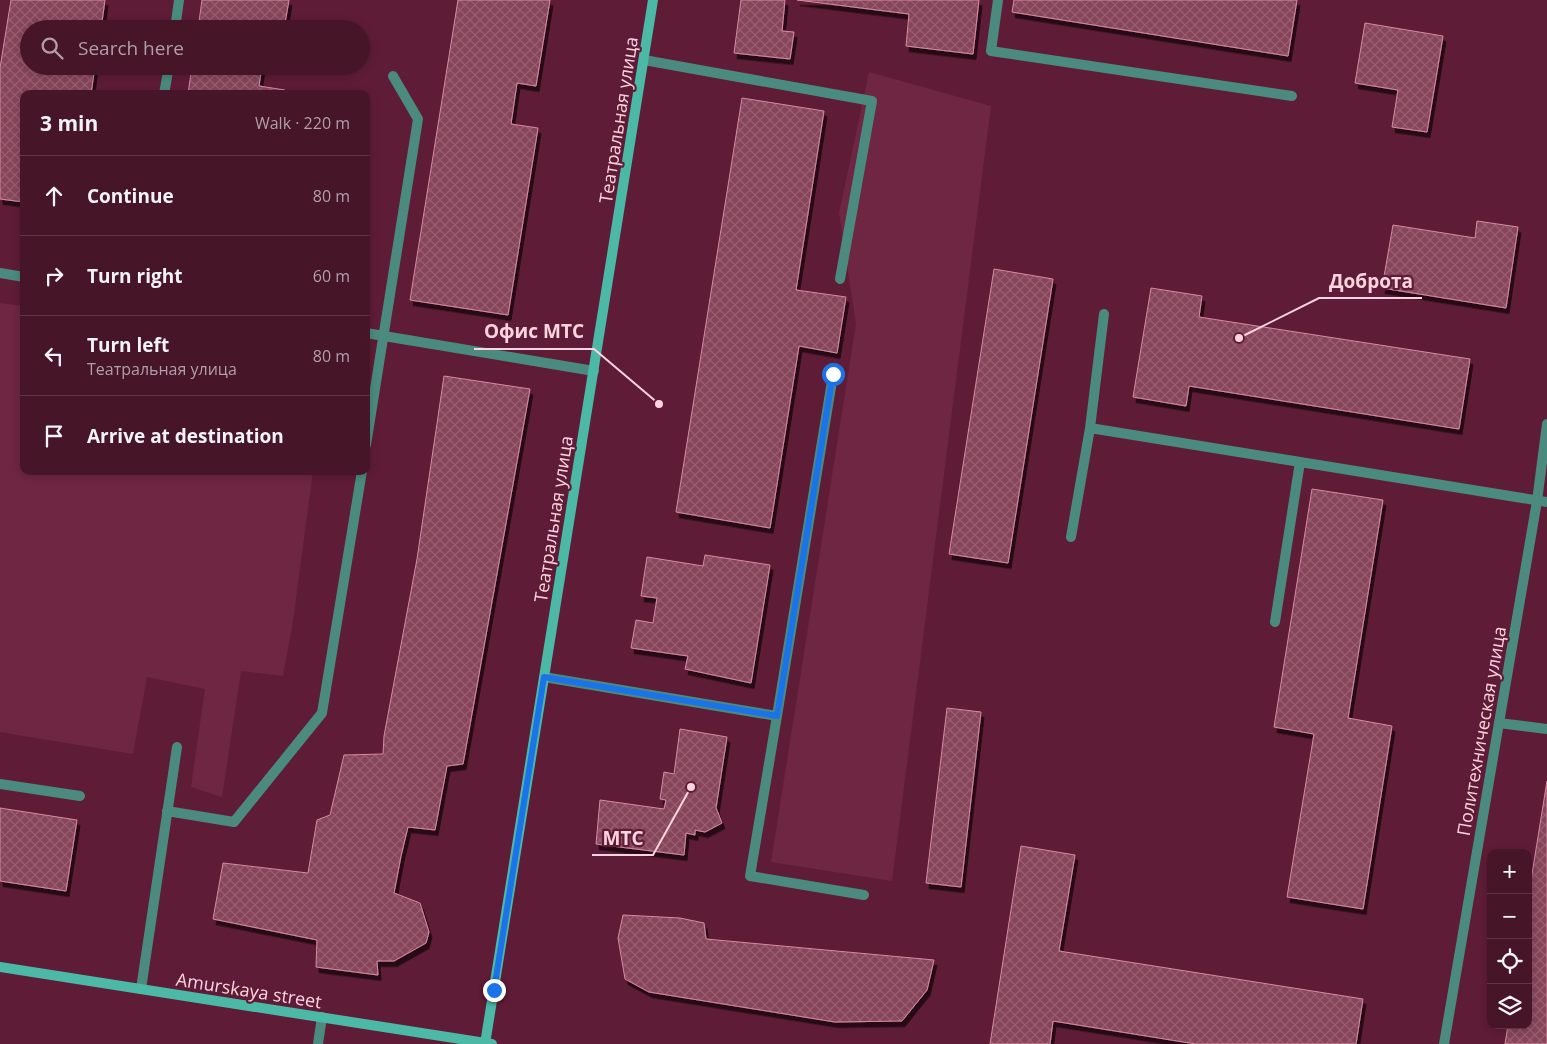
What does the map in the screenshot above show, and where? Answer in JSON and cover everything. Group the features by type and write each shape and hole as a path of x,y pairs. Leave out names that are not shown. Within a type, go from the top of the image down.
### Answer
{"main road":[{"name":"Театральная улица","path":"488,1044 544,677 653,0"},
{"name":"Amurskaya street","path":"0,967 488,1044"}],"street":[{"path":"176,20 179,0"},
{"path":"998,0 991,51 1292,96"},
{"path":"644,60 872,100 840,279"},
{"path":"165,90 167,75"},
{"path":"370,421 418,119 393,76"},
{"path":"0,273 20,276"},
{"path":"1071,537 1090,428 1104,314"},
{"path":"370,334 594,371"},
{"path":"833,374 750,876 864,895"},
{"name":"Политехническая улица","path":"1444,1044 1500,723 1542,501 1547,424"},
{"path":"1090,428 1542,501"},
{"path":"1275,622 1300,462"},
{"path":"167,811 234,822 322,714 361,475"},
{"path":"544,677 777,716"},
{"path":"1500,723 1547,729"},
{"path":"141,989 177,747"},
{"path":"0,784 80,796"},
{"path":"318,1044 322,1017"}],"shaded area":[{"path":"869,72 991,106 892,881 771,862 856,324 839,213"},
{"path":"0,303 20,306 20,475 312,475 293,621 283,676 241,671 222,797 191,787 205,689 147,677 133,754 0,732"}],"building":[{"path":"11,0 105,0 102,20 20,20 20,75 94,75 92,90 20,90 20,202 0,199 0,68"},
{"path":"202,0 289,0 286,20 199,20"},
{"path":"458,0 550,0 536,86 517,83 511,124 538,128 508,315 410,300"},
{"path":"741,0 785,0 782,31 794,32 790,59 734,53"},
{"path":"797,0 979,0 973,54 906,46 909,14"},
{"path":"1014,0 1297,0 1288,56 1012,12"},
{"path":"1365,23 1443,36 1427,132 1392,127 1398,90 1355,83"},
{"path":"191,75 261,75 259,86 285,90 189,90"},
{"path":"742,98 824,111 796,290 846,297 837,353 799,346 770,528 676,512"},
{"path":"1477,221 1518,227 1506,308 1382,288 1393,225 1475,238"},
{"path":"994,269 1053,279 1008,563 949,554"},
{"path":"1151,288 1202,296 1199,317 1470,359 1459,429 1189,386 1186,406 1133,397"},
{"path":"444,376 530,389 463,764 447,766 435,830 408,827 394,893 420,903 429,932 426,943 394,961 377,961 378,975 316,967 317,940 213,919 223,863 308,873 317,820 330,815 344,755 383,754 384,736 417,559"},
{"path":"1312,489 1383,500 1348,718 1392,726 1363,909 1287,897 1314,734 1274,727"},
{"path":"705,555 770,565 751,683 685,669 688,656 631,648 636,620 653,623 657,598 641,596 647,557 703,566"},
{"path":"947,708 981,712 961,887 926,883"},
{"path":"680,729 727,737 716,808 722,823 705,832 695,830 695,835 686,833 684,855 596,844 600,800 664,809 666,800 660,799 664,772 674,774"},
{"path":"1547,781 1547,1044 1505,1044 1507,1029 1532,1029 1532,874"},
{"path":"0,808 77,820 66,891 0,881"},
{"path":"1021,846 1075,855 1059,951 1363,999 1356,1044 1196,1044 1053,1021 1050,1044 990,1044"},
{"path":"623,915 680,918 704,923 706,939 934,960 927,990 902,1021 835,1022 649,992 625,979 618,938"}],"place":[{"name":"Доброта","path":"1239,338"},
{"name":"Офис МТС","path":"659,404"},
{"name":"МТС","path":"691,787"}],"route":[{"path":"494,990 544,677 777,716 833,374"}]}
